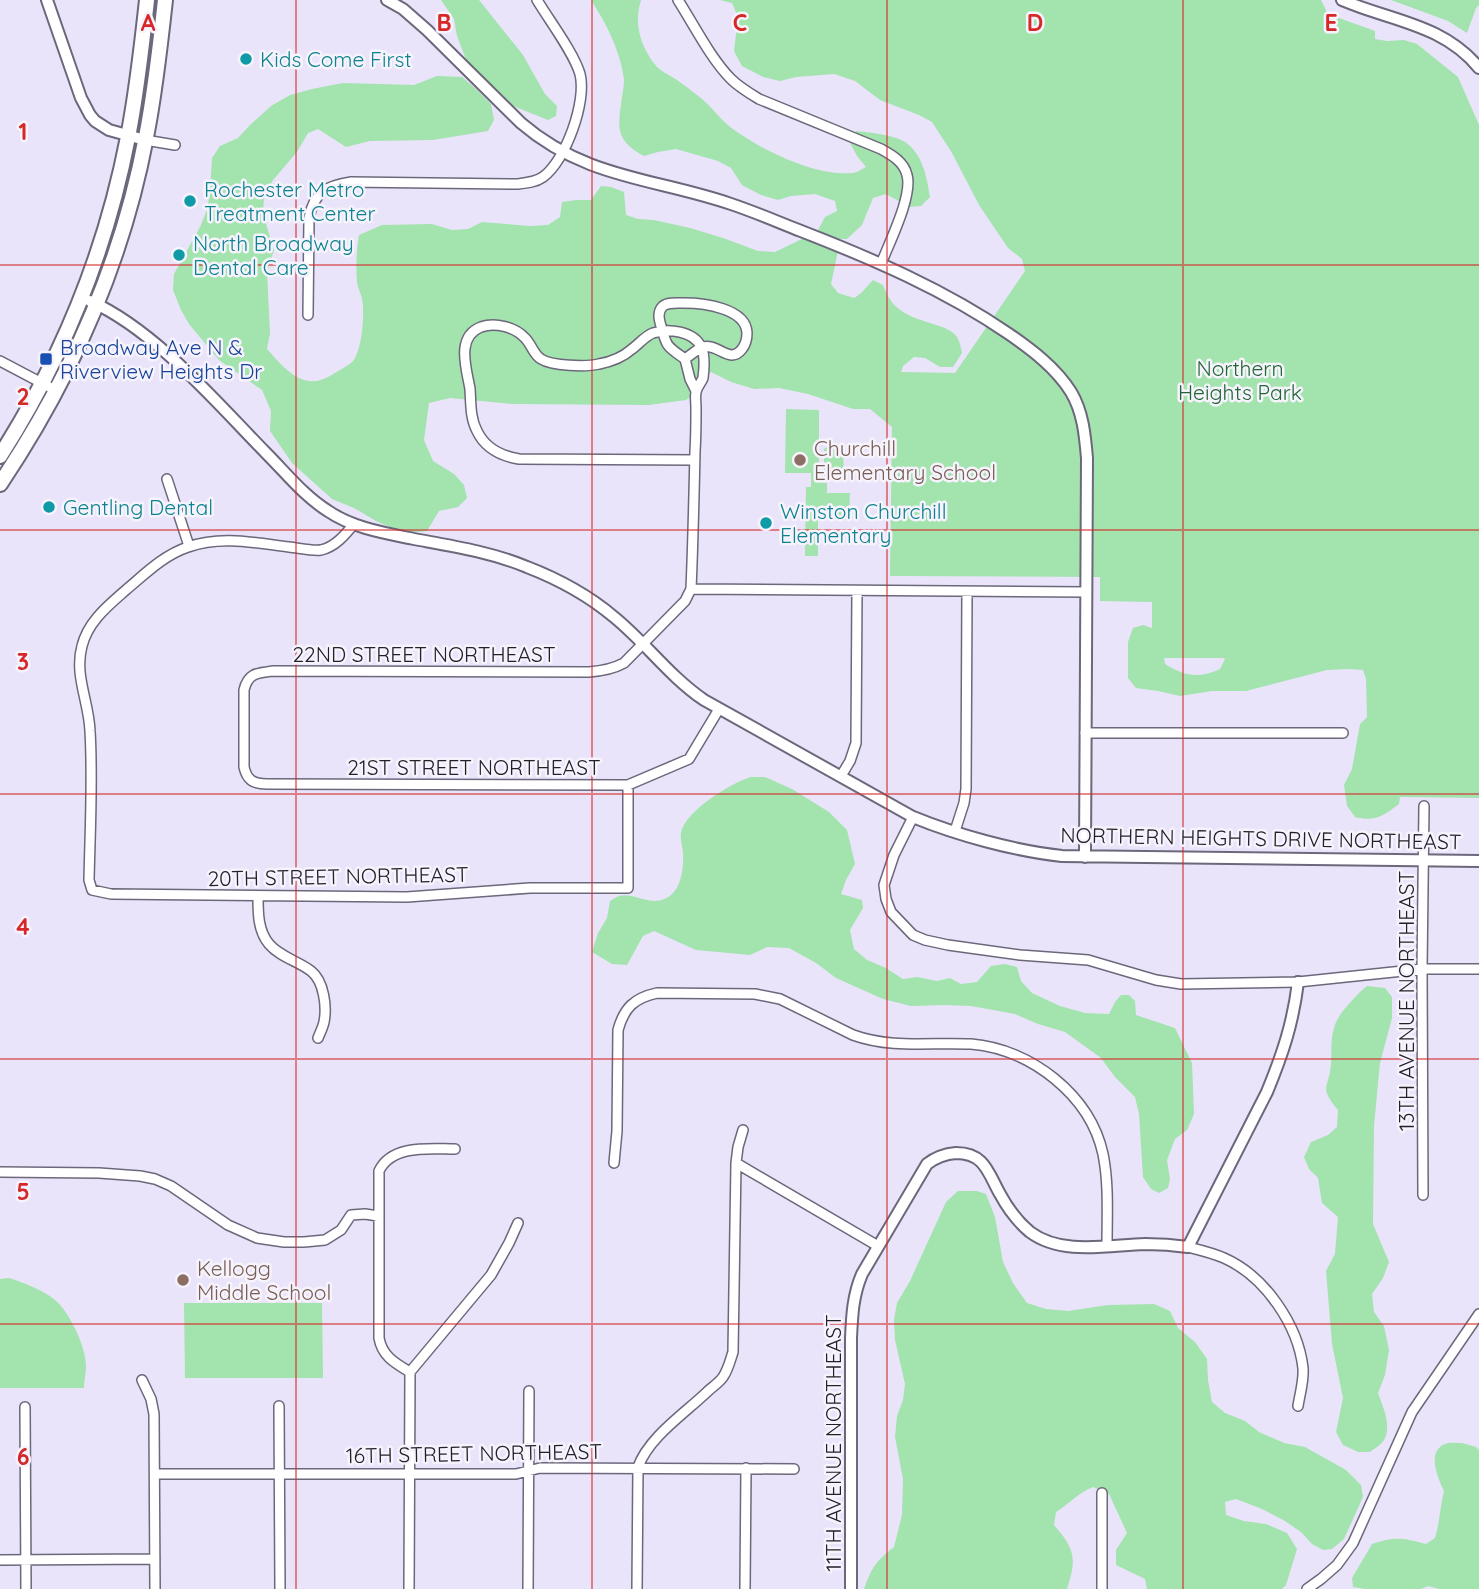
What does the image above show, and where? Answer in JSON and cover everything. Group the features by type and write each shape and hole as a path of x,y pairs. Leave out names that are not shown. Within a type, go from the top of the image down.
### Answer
{"main road":[{"path":"0,456 42,383 82,298 106,223 129,136 147,0"},
{"path":"0,484 57,391 97,304 129,208 145,140 165,0"}],"street":[{"path":"47,0 81,98 90,115 105,128 145,140 175,145"},
{"path":"387,0 426,30 537,137 562,152 594,167 730,204 881,264 929,286 996,325 1040,357 1062,380 1078,407 1086,439 1087,458 1085,857"},
{"path":"308,315 309,218 318,195 327,188 351,182 529,183 546,175 553,167 576,120 582,84 572,56 537,0"},
{"path":"678,0 719,64 742,89 759,99 881,149 901,163 907,174 908,187 881,264"},
{"path":"1342,0 1438,34 1456,45 1479,68"},
{"name":"NORTHERN HEIGHTS DRIVE NORTHEAST","path":"82,298 97,304 138,330 166,354 308,496 330,512 354,524 389,534 496,556 566,585 616,618 686,688 913,817 1027,851 1050,855 1479,861"},
{"path":"643,645 685,601 691,589 696,391 685,359 666,345 659,312 668,303 694,303 727,310 737,316 746,327 745,343 735,355 728,355 710,347 702,348 685,359"},
{"path":"695,460 506,457 494,451 477,432 473,421 465,347 475,330 482,327 508,328 525,337 534,353 547,362 596,365 631,351 653,333 676,331 695,339 702,348 702,380 696,391"},
{"path":"0,362 57,391"},
{"path":"167,479 189,547 208,542 251,541 321,550 339,542 354,524"},
{"name":"20TH STREET NORTHEAST","path":"189,547 160,561 112,602 92,622 84,636 79,663 90,728 89,880 92,890 111,894 407,897 530,888 628,888 628,785"},
{"path":"691,589 1086,592"},
{"path":"841,776 856,743 857,591"},
{"path":"955,831 962,811 965,789 967,592"},
{"name":"22ND STREET NORTHEAST","path":"244,728 246,681 251,675 260,672 589,672 614,668 624,663 643,645"},
{"name":"21ST STREET NORTHEAST","path":"244,728 246,776 259,784 628,785 689,759 719,709"},
{"path":"1085,733 1343,733"},
{"name":"13TH AVENUE NORTHEAST","path":"1423,1195 1424,806"},
{"path":"913,817 894,855 884,885 886,899 891,912 913,935 948,945 1020,955 1088,960 1156,980 1181,984 1298,982 1422,969 1479,969"},
{"path":"258,897 262,932 268,943 312,971 323,988 324,1021 318,1038"},
{"path":"1298,982 1290,1031 1276,1071 1188,1247 1226,1259 1246,1272 1265,1288 1284,1313 1298,1346 1303,1368 1298,1406"},
{"path":"614,1163 618,1030 621,1019 635,1001 657,993 768,996 780,999 865,1040 904,1045 987,1046 1040,1068 1055,1079 1086,1113 1098,1139 1106,1169 1107,1246"},
{"path":"637,1589 638,1467 642,1456 647,1448 722,1378 733,1352 736,1163 743,1130"},
{"path":"410,1372 392,1361 380,1344 379,1171 382,1164 395,1154 414,1150 455,1149"},
{"name":"11TH AVENUE NORTHEAST","path":"851,1589 852,1310 857,1287 878,1246 927,1164 952,1153 963,1153 981,1161 1009,1207 1030,1231 1057,1244 1166,1244 1188,1247"},
{"path":"736,1163 878,1246"},
{"path":"0,1172 99,1173 155,1179 171,1186 228,1224 257,1238 284,1242 326,1240 341,1230 351,1215 378,1216"},
{"path":"409,1589 410,1372 491,1275 518,1223"},
{"path":"1307,1589 1337,1565 1353,1543 1412,1412 1479,1314"},
{"path":"142,1380 154,1413 155,1589"},
{"path":"528,1589 529,1391"},
{"path":"279,1406 280,1589"},
{"path":"25,1407 26,1589"},
{"name":"16TH STREET NORTHEAST","path":"155,1474 516,1474 540,1468 638,1467 794,1469"},
{"path":"745,1589 746,1468"},
{"path":"1102,1493 1102,1589"},
{"path":"0,1560 155,1559"}],"green space":[{"path":"441,0 479,0 523,55 545,94 557,106 556,116 548,120 513,106 467,62 454,19"},
{"path":"591,0 641,0 638,15 640,36 655,65 702,99 729,126 755,143 804,166 837,173 852,173 866,167 850,143 856,131 894,137 905,142 916,153 926,174 930,197 921,206 909,207 886,194 873,198 862,225 847,239 831,239 817,232 825,217 837,211 835,201 815,194 778,200 761,195 742,185 731,168 718,161 676,149 644,156 627,144 620,131 624,82 620,59"},
{"name":"Northern Heights Park","path":"720,0 1321,0 1328,14 1375,31 1375,39 1404,40 1417,44 1458,77 1479,125 1479,798 1400,797 1399,804 1378,817 1355,817 1347,806 1344,785 1352,769 1360,724 1367,717 1366,679 1363,670 1327,670 1246,691 1212,691 1180,696 1136,688 1128,678 1128,642 1133,628 1143,625 1152,628 1152,602 1100,601 1100,577 890,576 892,427 870,409 853,409 808,394 779,388 754,389 711,372 701,377 701,390 686,400 649,405 512,404 450,398 429,403 424,440 433,461 454,474 464,485 467,498 458,507 439,511 427,531 410,533 394,529 332,499 292,463 270,431 271,411 262,390 219,360 189,324 173,290 174,274 207,210 212,158 220,146 238,138 271,106 290,95 343,83 414,85 437,76 462,77 491,104 494,120 488,131 433,140 370,141 346,147 318,129 308,133 297,152 273,180 264,197 263,214 274,250 267,272 270,333 267,349 295,376 311,381 320,380 351,363 356,356 361,340 363,313 357,285 359,235 382,225 432,224 452,230 468,229 482,222 548,225 560,217 562,202 591,200 601,186 624,192 626,215 638,219 690,228 758,251 775,252 804,238 838,251 831,284 838,293 854,298 873,280 883,285 896,307 946,329 958,339 962,353 953,367 940,367 925,358 914,357 903,366 901,372 955,373 1025,271 1022,259 1008,248 979,205 952,153 932,122 880,100 855,81 834,74 780,81 763,77 742,66 734,51 738,17 732,3","holes":["1164,658 1224,658 1220,669 1198,675 1172,668 1165,664"]},
{"path":"1391,0 1479,0 1479,5 1467,33 1448,21"},
{"path":"786,409 819,410 819,482 827,483 827,493 850,493 849,520 826,519 826,514 818,514 818,556 805,556 806,487 811,487 811,473 785,473"},
{"path":"835,442 843,447 844,476 824,476 824,449"},
{"path":"751,777 765,777 792,789 829,812 847,830 855,864 841,894 862,900 863,908 850,930 854,949 867,960 903,979 917,977 937,981 950,978 961,984 977,982 991,966 1005,964 1017,967 1021,981 1032,993 1060,1006 1085,1013 1109,1014 1121,995 1129,995 1135,1001 1136,1015 1175,1028 1192,1063 1194,1114 1187,1130 1175,1139 1167,1160 1170,1179 1168,1188 1159,1193 1151,1189 1143,1177 1139,1114 1135,1097 1101,1058 1065,1032 1015,1014 971,1006 911,1006 883,999 836,978 789,948 767,947 750,955 696,950 654,931 643,936 627,965 612,964 592,952 598,933 607,918 610,901 625,895 658,901 671,895 677,887 682,871 681,833 684,825 699,807 710,799"},
{"path":"1367,986 1385,988 1392,997 1392,1018 1380,1063 1374,1126 1373,1224 1389,1262 1383,1278 1372,1294 1374,1312 1384,1326 1389,1350 1385,1375 1378,1393 1386,1416 1386,1435 1381,1444 1370,1452 1358,1452 1343,1445 1336,1432 1343,1398 1332,1344 1326,1271 1335,1254 1338,1217 1322,1203 1318,1178 1309,1169 1304,1157 1311,1142 1328,1135 1337,1127 1338,1110 1326,1091 1333,1030 1344,1010"},
{"path":"958,1191 986,1194 995,1217 1003,1262 1027,1303 1046,1309 1068,1311 1108,1305 1154,1304 1170,1311 1178,1328 1195,1342 1207,1359 1212,1402 1225,1413 1245,1421 1259,1432 1284,1443 1305,1447 1346,1470 1361,1485 1363,1497 1344,1539 1332,1549 1323,1550 1285,1521 1236,1499 1225,1502 1226,1515 1266,1524 1287,1533 1297,1549 1286,1585 1282,1589 1147,1589 1145,1579 1116,1565 1116,1550 1127,1533 1109,1494 1093,1487 1056,1512 1054,1525 1070,1548 1073,1562 1067,1589 864,1589 875,1565 894,1547 902,1515 903,1479 895,1437 905,1384 895,1340 897,1303 946,1202"},
{"path":"9,1278 44,1293 57,1301 66,1312 84,1351 84,1388 0,1388 0,1279"},
{"path":"184,1303 322,1303 323,1378 185,1378"},
{"path":"1462,1443 1479,1450 1479,1589 1439,1589 1428,1586 1421,1589 1353,1587 1352,1578 1372,1544 1399,1539 1426,1544 1435,1538 1444,1491 1435,1466 1436,1453 1445,1444"}],"place":[{"name":"Kids Come First","path":"246,59"},
{"name":"Rochester Metro Treatment Center","path":"190,201"},
{"name":"North Broadway Dental Care","path":"179,255"},
{"name":"Broadway Ave N & Riverview Heights Dr","path":"46,359"},
{"name":"Churchill Elementary School","path":"800,460"},
{"name":"Gentling Dental","path":"49,507"},
{"name":"Winston Churchill Elementary","path":"766,523"},
{"name":"Kellogg Middle School","path":"183,1280"}]}
